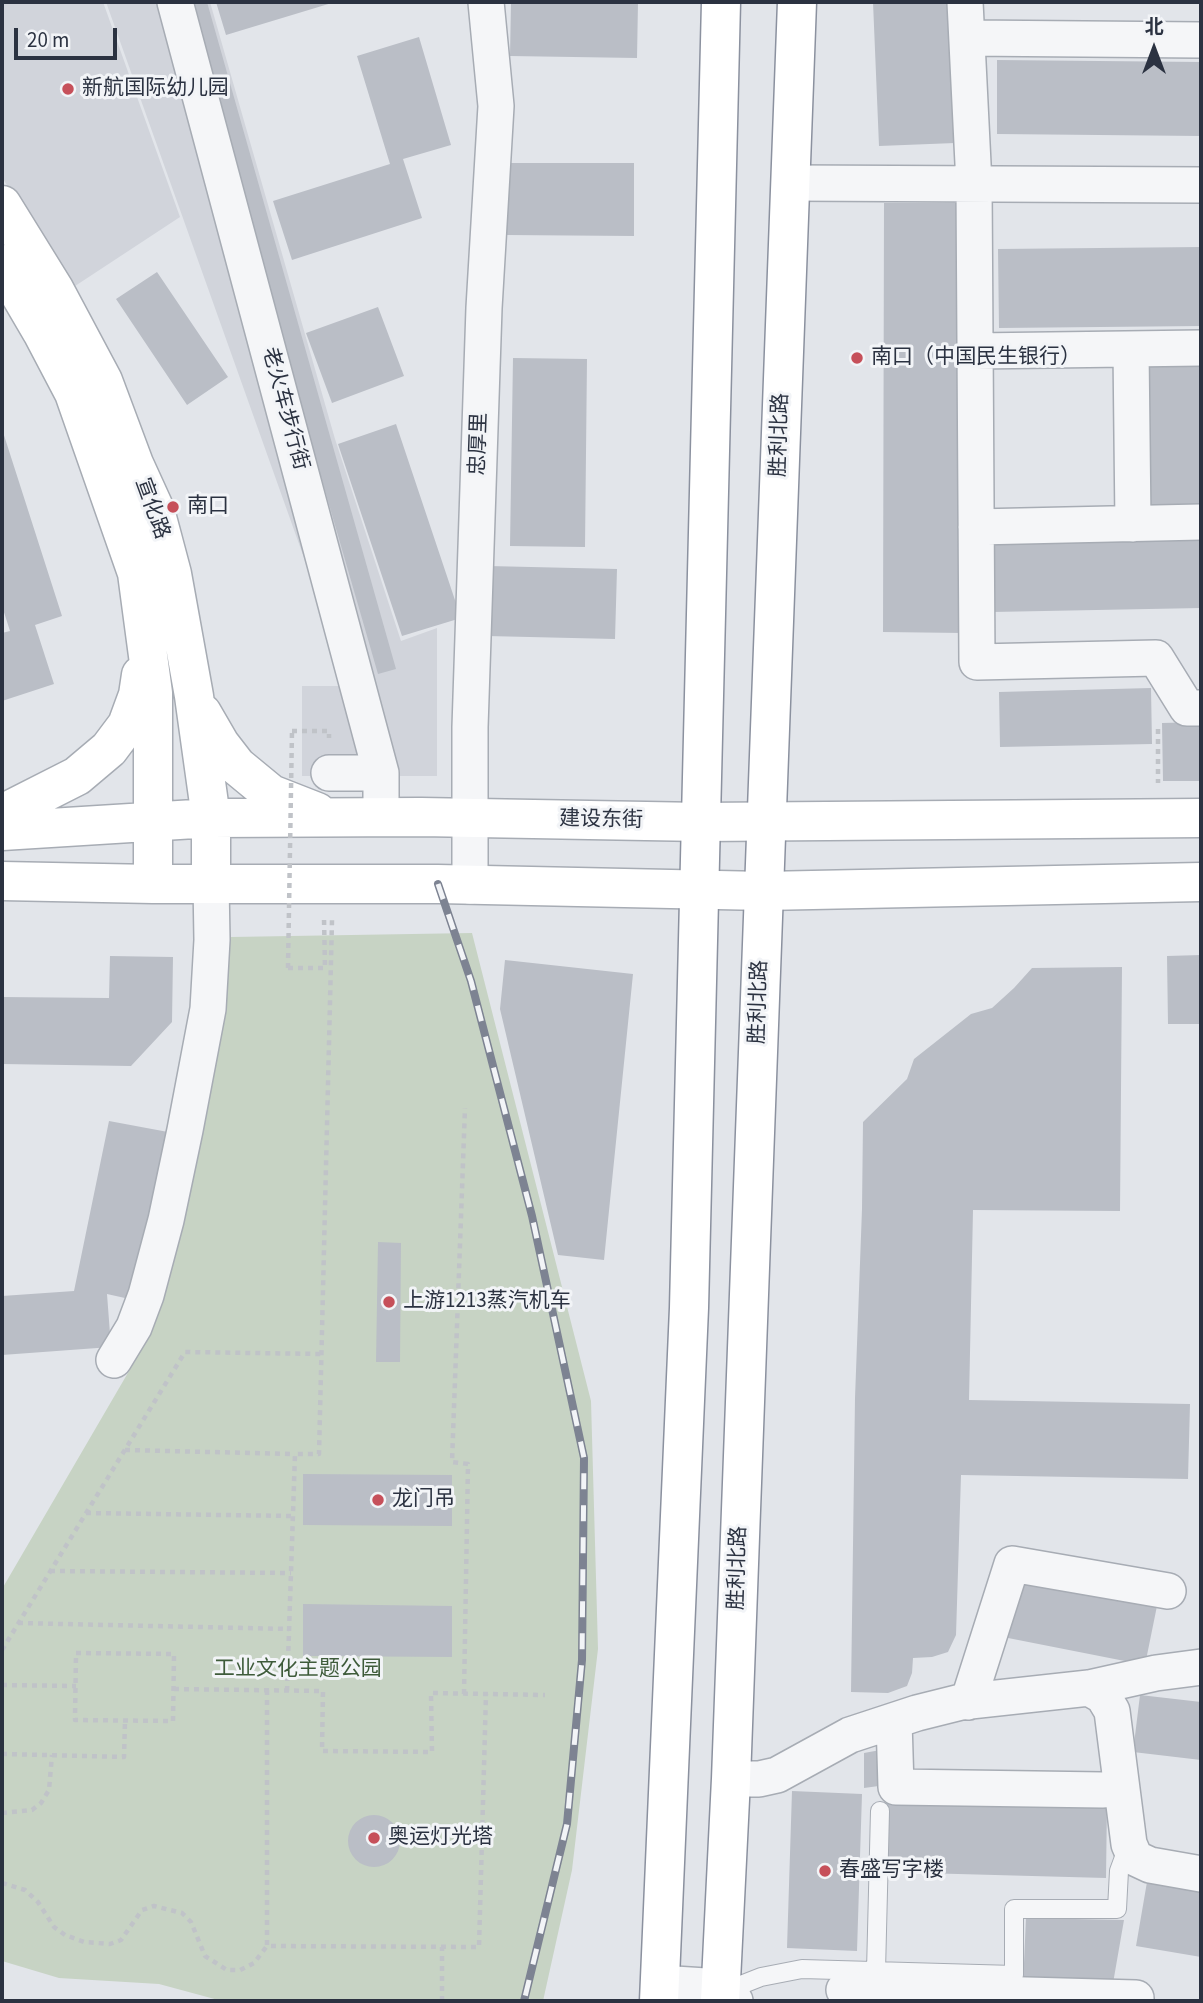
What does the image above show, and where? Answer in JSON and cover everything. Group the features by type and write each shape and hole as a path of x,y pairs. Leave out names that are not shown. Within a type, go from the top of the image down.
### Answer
{"main road":[{"path":"659,1992 689,1308 721,2"},
{"name":"胜利北路","path":"726,1995 731,1779 797,2"},
{"name":"宣化路","path":"2,205 54,289 103,381 134,464 155,510 172,574 195,702 211,818 211,883"},
{"name":"宣化路","path":"2,264 74,393 137,573 153,693 153,884"},
{"path":"2,814 77,776 109,749 127,725 138,695 146,638"},
{"path":"195,702 220,744 237,766 271,793 305,809 336,818"},
{"name":"建设东街","path":"2,831 211,818 702,822 1201,818"},
{"path":"2,881 764,891 1201,882"}],"street":[{"name":"老火车步行街","path":"174,2 381,773 381,818"},
{"name":"忠厚里","path":"470,886 470,727 483,336 496,106 486,2"},
{"path":"965,2 974,184 977,662 1156,658 1187,708 1201,708"},
{"path":"967,38 1201,40"},
{"path":"790,183 1201,185"},
{"path":"975,351 1201,348"},
{"path":"1130,349 1133,524"},
{"path":"976,527 1201,522"},
{"path":"330,773 381,773"},
{"path":"114,1360 134,1327 146,1295 166,1220 185,1130 208,1009 212,940 211,883"},
{"path":"968,1702 1012,1564 1168,1591"},
{"path":"731,1779 759,1779 778,1775 850,1735 968,1702 1089,1688 1201,1667"},
{"path":"1089,1688 1103,1696 1112,1711 1129,1844 1135,1858 1150,1865 1201,1874"},
{"path":"894,1721 896,1787 1103,1790"},
{"path":"844,1990 1136,1998 1136,2001"},
{"path":"659,1992 726,1995"}],"lane":[{"path":"876,1971 880,1811"},
{"path":"726,1995 781,1971 802,1969 1014,1975 1014,1909 1116,1909 1119,1871 1129,1844"}],"path":[{"path":"1157,725 1159,818"},
{"path":"292,731 288,968 325,968 324,938 332,938"},
{"path":"125,1450 319,1454 332,884"},
{"path":"464,1694 468,1464 452,1462 465,1108"},
{"path":"2,1650 185,1352 322,1354"},
{"path":"287,1691 295,1454"},
{"path":"86,1513 293,1516"},
{"path":"50,1571 291,1573"},
{"path":"18,1623 289,1629"},
{"path":"76,1653 174,1654 174,1689 173,1721 75,1720 76,1653"},
{"path":"2,1685 76,1686"},
{"path":"174,1689 323,1691 323,1751 432,1752 431,1693 545,1695"},
{"path":"2,1883 25,1890 38,1902 54,1927 65,1935 84,1942 110,1944 121,1940 142,1910 154,1906 182,1913 191,1923 205,1956 227,1970 240,1970 254,1963 267,1946 267,1690"},
{"path":"267,1946 479,1947 486,1694"},
{"path":"2,1754 124,1757 125,1721"},
{"path":"2,1813 32,1810 41,1803 49,1790 52,1755"},
{"path":"442,1947 442,2001"}],"shaded area":[{"name":"新航国际幼儿园","path":"2,2 103,2 180,217 69,290 2,177"},
{"path":"106,2 210,2 335,439 401,641 437,628 437,776 302,776 302,686 342,686 340,659"}],"green space":[{"name":"工业文化主题公园","path":"472,933 591,1401 598,1649 572,1870 543,2001 222,2001 159,1984 59,1978 2,1961 2,1589 143,1347 186,1208 231,937"}],"building":[{"path":"184,2 207,2 396,669 378,674"},
{"path":"216,2 335,2 226,35"},
{"path":"511,2 638,2 637,58 510,56"},
{"path":"873,2 950,2 955,143 879,146"},
{"path":"419,37 451,145 403,159 422,218 292,260 273,201 390,164 357,56"},
{"path":"997,60 1201,62 1201,136 997,134"},
{"path":"506,163 634,163 634,236 506,235"},
{"path":"884,203 964,203 963,633 883,632"},
{"path":"1201,247 1201,326 999,328 998,249"},
{"path":"157,272 228,377 187,405 116,299"},
{"path":"378,307 404,376 332,403 306,333"},
{"path":"513,358 587,359 585,547 510,546"},
{"path":"1201,361 1201,514 1144,514 1141,362"},
{"path":"396,424 461,618 402,636 338,444"},
{"path":"2,429 62,616 35,625 54,684 2,701 2,633 10,631 2,606"},
{"path":"1201,533 1201,608 992,612 991,536"},
{"path":"488,566 617,569 615,639 487,636"},
{"path":"1151,688 1152,744 1000,747 999,692"},
{"path":"1201,722 1201,781 1163,781 1162,723"},
{"path":"1201,955 1201,1024 1168,1024 1167,956"},
{"path":"110,956 173,957 172,1022 131,1066 2,1064 2,997 109,998"},
{"path":"505,960 633,974 604,1260 558,1255 500,1009"},
{"path":"1122,967 1120,1211 973,1210 969,1400 1190,1404 1188,1479 961,1475 956,1635 948,1652 932,1657 913,1658 912,1673 907,1686 888,1693 851,1692 855,1398 863,1122 907,1079 914,1059 971,1014 992,1008 1032,968"},
{"path":"109,1121 168,1132 134,1300 107,1294 111,1347 2,1355 2,1296 74,1291"},
{"name":"上游1213蒸汽机车","path":"378,1242 401,1243 400,1362 376,1362"},
{"name":"龙门吊","path":"303,1474 452,1475 452,1526 303,1525"},
{"path":"1016,1573 1158,1601 1145,1665 1003,1637"},
{"path":"303,1604 452,1606 452,1657 303,1656"},
{"path":"1140,1695 1201,1702 1201,1760 1133,1752"},
{"path":"886,1749 886,1785 864,1788 864,1753"},
{"name":"春盛写字楼","path":"792,1791 862,1794 857,1951 787,1948"},
{"path":"886,1797 1107,1802 1106,1878 884,1872"},
{"name":"奥运灯光塔","path":"374,1815 384,1817 392,1823 398,1831 398,1851 392,1859 384,1865 374,1867 364,1865 356,1859 350,1851 348,1841 350,1831 356,1823 364,1817"},
{"path":"1147,1882 1201,1891 1201,1957 1136,1946"},
{"path":"1026,1918 1124,1920 1112,1989 1023,1986"}],"railway":[{"path":"438,884 471,981 532,1216 584,1458 582,1660 567,1824 524,2001"}],"place":[{"name":"新航国际幼儿园","path":"68,89"},
{"name":"南口（中国民生银行）","path":"857,358"},
{"name":"南口","path":"173,507"},
{"name":"上游1213蒸汽机车","path":"389,1302"},
{"name":"龙门吊","path":"378,1500"},
{"name":"奥运灯光塔","path":"374,1838"},
{"name":"春盛写字楼","path":"825,1871"}]}
